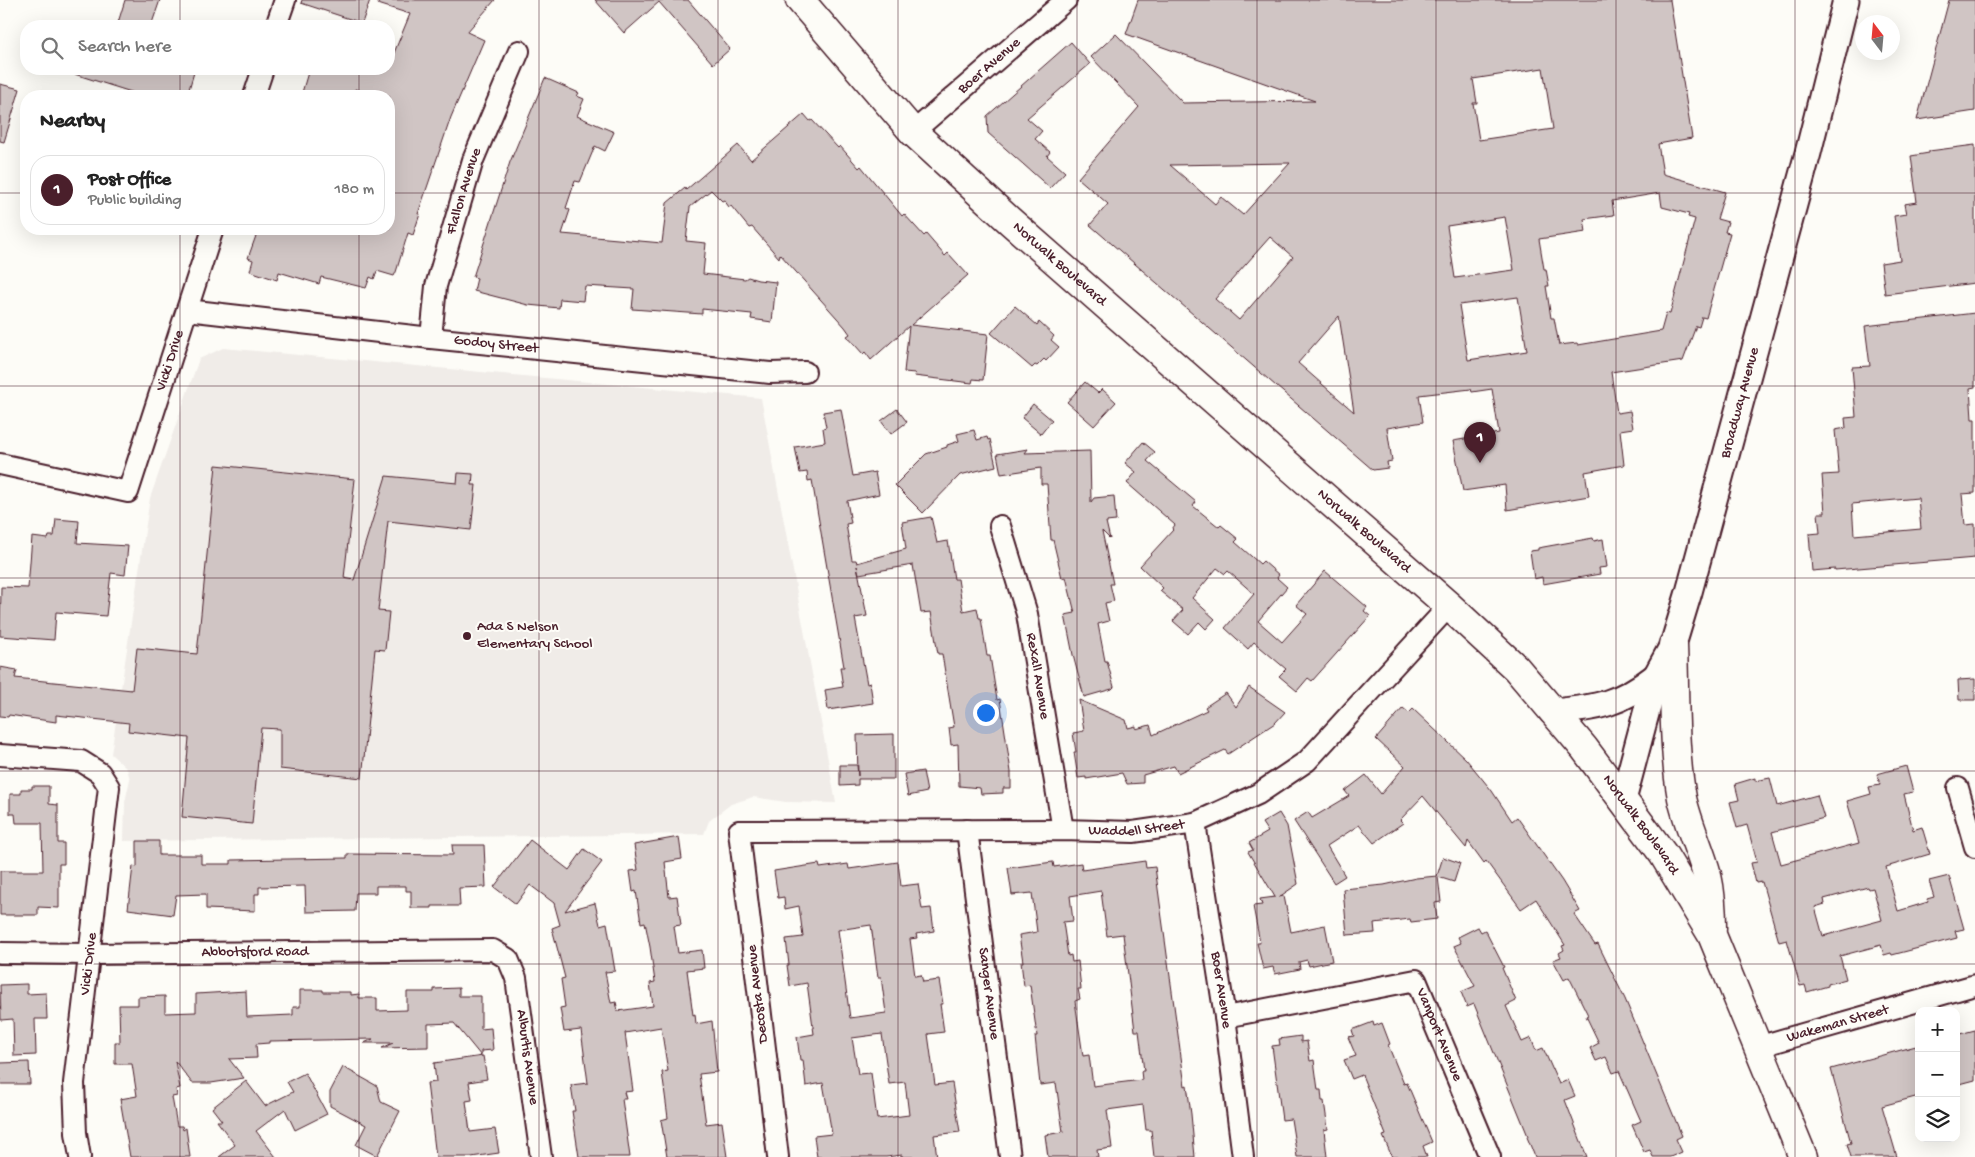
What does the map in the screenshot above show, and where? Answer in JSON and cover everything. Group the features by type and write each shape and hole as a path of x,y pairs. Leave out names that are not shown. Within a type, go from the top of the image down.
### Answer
{"main road":[{"name":"Norwalk Boulevard","path":"800,0 913,132 1010,221 1449,606 1516,668 1584,748 1664,854 1712,935 1803,1157"},
{"path":"1673,646 1677,762 1682,798 1707,876 1712,906 1712,935"}],"street":[{"path":"278,20 285,0"},
{"name":"Boer Avenue","path":"913,132 1066,0"},
{"name":"Broadway Avenue","path":"1623,800 1656,676 1673,646 1698,562 1796,197 1846,0"},
{"name":"Flallon Avenue","path":"431,338 436,286 473,160 518,51"},
{"path":"256,90 261,75"},
{"name":"Vicki Drive","path":"0,464 128,492 211,235"},
{"name":"Godoy Street","path":"187,310 431,338 770,373 805,372"},
{"name":"Rexall Avenue","path":"1000,526 1027,614 1063,830"},
{"name":"Waddell Street","path":"739,831 1063,830 1134,832 1195,823 1258,794 1308,761 1449,606"},
{"path":"1552,712 1587,708 1614,701 1636,691 1656,676"},
{"name":"Vicki Drive","path":"0,755 81,761 100,773 109,787 74,1083 76,1133 80,1157"},
{"path":"1958,788 1975,847"},
{"name":"Boer Avenue","path":"1195,823 1225,1018 1243,1157"},
{"name":"Sanger Avenue","path":"967,830 1010,1157"},
{"name":"Decosta Avenue","path":"739,831 778,1157"},
{"name":"Abbotsford Road","path":"0,953 90,954 493,950 508,959"},
{"name":"Alburtis Avenue","path":"508,959 516,978 541,1157"},
{"name":"Vanport Avenue","path":"1225,1018 1416,980 1490,1157"},
{"name":"Wakeman Street","path":"1757,1047 1975,985"}],"shaded area":[{"name":"Ada S Nelson Elementary School","path":"223,348 761,398 836,803 786,802 753,797 731,804 709,821 704,834 124,841 125,802 130,779 127,769 111,754 150,498 199,359"}],"building":[{"path":"125,0 160,0 153,20 119,20"},
{"path":"302,0 370,0 363,20 353,20 301,3"},
{"path":"379,0 495,0 467,32 484,40 451,117 418,214 420,214 413,235 408,233 396,272 394,276 377,271 374,279 370,277 366,288 321,277 319,284 279,272 277,280 250,271 253,260 248,258 256,235 395,235 395,90 303,90 307,75 395,75 395,50 410,14 378,4"},
{"path":"595,0 688,0 730,49 713,64 659,2 624,33"},
{"path":"1138,0 1670,0 1692,138 1658,144 1663,174 1725,192 1717,219 1728,222 1725,232 1730,233 1706,318 1702,317 1699,327 1696,326 1683,361 1611,372 1617,413 1630,411 1633,428 1620,430 1624,465 1585,472 1589,496 1507,510 1505,485 1463,491 1453,441 1499,433 1492,389 1472,392 1471,389 1419,395 1423,422 1387,428 1392,461 1387,462 1388,468 1373,470 1090,225 1108,204 1078,178 1139,107 1091,57 1116,34 1183,103 1315,101 1126,34","holes":["1543,68 1553,129 1479,140 1473,103 1477,103 1473,79","1290,163 1243,215 1221,197 1215,204 1170,165","1660,193 1662,207 1689,214 1688,217 1695,219 1670,314 1666,313 1661,331 1578,345 1577,343 1559,345 1554,318 1551,318 1546,286 1549,286 1539,239 1586,232 1584,219 1614,215 1612,201","1505,217 1514,270 1455,278 1447,226","1270,237 1293,257 1239,320 1215,299","1518,297 1527,351 1468,360 1459,305","1339,316 1354,412 1298,363"]},
{"path":"1949,0 1975,0 1975,111 1917,120"},
{"path":"1071,42 1090,64 1027,118 1042,131 1035,139 1050,152 1047,156 1065,172 1050,188 988,133 987,116"},
{"path":"78,75 193,75 189,90 125,90"},
{"path":"545,78 579,93 577,96 584,99 577,116 614,132 605,151 595,146 580,182 575,181 566,208 570,210 562,234 662,243 667,203 685,188 686,190 738,145 751,160 804,114 838,148 840,146 859,168 861,166 902,216 904,214 924,236 926,234 945,256 948,253 968,275 911,325 988,334 983,380 973,379 972,383 914,376 915,373 904,372 909,326 871,360 847,336 850,334 845,327 780,254 779,258 752,227 749,228 731,206 729,207 724,200 722,201 711,190 690,207 686,241 706,243 703,274 745,279 748,277 776,282 772,322 751,319 752,314 702,309 702,314 632,309 634,289 585,286 583,301 560,299 559,308 528,305 474,291 477,278 473,277 510,162"},
{"path":"0,84 20,89 4,142 0,141"},
{"path":"1975,145 1975,283 1885,294 1881,263 1900,260 1894,216 1906,214 1904,204 1917,202 1911,156 1929,153 1929,151"},
{"path":"1015,306 1037,325 1039,322 1054,336 1051,340 1059,347 1046,361 1044,359 1032,368 991,333"},
{"path":"1975,313 1975,387 1970,388 1972,419 1975,419 1975,493 1962,494 1965,525 1975,524 1975,558 1812,571 1809,534 1820,533 1818,513 1825,513 1822,475 1839,474 1835,430 1846,428 1845,418 1856,417 1852,367 1870,366 1865,326","holes":["1918,498 1921,529 1854,535 1852,504"]},
{"path":"1085,382 1098,393 1102,389 1116,402 1094,426 1067,402"},
{"path":"1033,404 1052,420 1041,434 1022,418"},
{"path":"841,409 853,476 875,472 879,494 847,501 851,523 846,524 852,560 856,560 857,563 906,549 902,522 931,517 937,543 948,541 954,579 958,579 963,611 977,608 979,618 981,618 987,656 990,656 997,700 1000,699 1011,772 1011,788 1003,788 1003,793 981,794 980,788 959,786 958,744 951,745 949,728 954,727 942,654 938,654 931,612 921,613 913,565 859,574 857,566 867,616 855,618 867,684 870,683 873,703 828,710 825,690 843,687 840,667 844,667 812,480 808,481 807,472 800,473 795,447 825,442 823,428 826,427 823,412"},
{"path":"897,409 907,422 891,434 881,421"},
{"path":"974,430 977,440 987,437 988,440 990,439 996,466 960,475 923,513 895,485 926,454 959,441 957,434"},
{"path":"1143,442 1155,452 1147,461 1196,502 1193,506 1219,527 1221,525 1238,539 1235,542 1260,564 1263,561 1279,575 1277,578 1287,587 1258,621 1282,642 1307,614 1296,605 1325,571 1367,607 1364,611 1370,616 1312,681 1308,678 1297,691 1279,676 1286,669 1254,642 1248,649 1225,628 1254,594 1228,571 1225,574 1217,568 1192,598 1215,619 1206,629 1199,622 1188,634 1173,621 1183,610 1160,591 1163,588 1140,566 1173,530 1175,525 1127,483 1136,472 1125,463"},
{"path":"1028,449 1025,453 1090,451 1091,502 1094,498 1114,496 1116,521 1106,522 1110,539 1102,531 1113,584 1110,584 1114,601 1105,603 1109,621 1098,624 1105,661 1107,661 1114,687 1112,689 1084,697 1065,615 1075,613 1066,577 1062,578 1053,540 1051,540 1047,484 1041,484 1041,468 1001,474 997,454"},
{"path":"216,465 355,479 344,578 354,580 386,476 457,483 458,473 473,474 472,485 476,485 471,530 388,521 378,611 389,612 385,650 375,649 362,778 280,769 280,729 261,728 252,824 182,817 189,738 128,731 129,723 56,715 56,722 9,715 8,717 0,716 0,667 17,670 15,678 132,690 137,648 197,654"},
{"path":"56,519 79,521 77,543 128,546 125,575 111,573 106,616 56,612 54,640 0,636 1,587 28,588 32,537 48,539 49,536 54,536"},
{"path":"1593,538 1594,541 1603,539 1607,567 1599,568 1600,574 1543,584 1542,577 1534,579 1530,551"},
{"path":"1975,679 1975,700 1959,700 1958,680"},
{"path":"1249,687 1285,712 1275,723 1228,754 1225,750 1178,773 1174,766 1143,775 1143,783 1127,784 1122,773 1086,779 1086,777 1078,778 1073,733 1084,731 1079,700 1126,720 1128,728 1136,726 1136,729 1150,725 1153,735 1207,710 1205,707 1226,693 1236,707"},
{"path":"1403,708 1409,713 1413,709 1466,759 1492,791 1512,821 1517,817 1562,881 1580,911 1574,914 1595,945 1598,944 1625,999 1682,1136 1676,1139 1682,1152 1670,1157 1653,1157 1650,1150 1644,1152 1632,1125 1641,1121 1619,1071 1613,1073 1606,1057 1596,1061 1590,1048 1599,1043 1586,1016 1588,1015 1569,977 1564,980 1553,960 1561,957 1559,953 1564,950 1562,946 1565,945 1536,899 1521,909 1486,861 1484,863 1468,841 1466,848 1423,796 1400,820 1403,823 1374,843 1359,825 1327,846 1345,876 1334,883 1294,821 1308,812 1312,818 1349,796 1345,791 1366,775 1381,794 1405,766 1376,739"},
{"path":"894,734 894,779 858,779 858,785 840,786 840,765 857,765 858,776 857,735"},
{"path":"1906,766 1913,792 1904,794 1913,830 1922,827 1930,854 1886,867 1898,911 1928,902 1927,899 1934,897 1929,881 1949,876 1964,929 1955,931 1957,938 1892,955 1891,953 1884,955 1881,945 1840,956 1846,979 1807,992 1805,985 1800,986 1787,940 1779,942 1762,882 1756,883 1751,863 1757,862 1747,825 1737,828 1730,802 1739,800 1735,784 1755,778 1755,781 1770,778 1777,806 1817,795 1824,818 1772,832 1781,864 1859,843 1847,801 1871,794 1869,787 1880,785 1877,774","holes":["1868,887 1869,889 1873,888 1882,920 1823,936 1815,907 1825,904 1824,899"]},
{"path":"923,771 927,792 908,796 904,774"},
{"path":"32,786 49,786 49,804 58,805 58,843 64,843 64,864 59,864 59,908 38,907 38,915 0,915 0,871 43,871 42,823 16,823 15,814 10,814 10,794 21,794 21,789 32,789"},
{"path":"1279,813 1287,826 1298,884 1279,897 1284,896 1291,932 1325,925 1332,961 1309,966 1307,960 1299,962 1300,969 1275,974 1273,967 1263,969 1257,943 1260,943 1253,906 1262,905 1260,899 1275,897 1248,852 1253,850 1249,843 1268,832 1262,823"},
{"path":"679,837 682,859 665,862 669,897 677,896 681,925 674,926 678,953 702,950 704,968 687,970 696,1024 712,1021 717,1072 699,1074 706,1124 722,1122 727,1157 667,1157 661,1120 668,1118 662,1072 668,1071 661,1027 625,1033 633,1091 624,1092 626,1099 622,1099 630,1157 579,1157 572,1111 575,1111 571,1085 588,1083 581,1030 564,1032 560,1008 565,1007 561,979 565,978 552,928 560,925 554,903 530,885 516,904 494,887 530,840 569,870 584,849 602,862 565,911 595,903 600,925 607,923 615,971 605,972 611,1003 616,1002 618,1011 653,1006 650,983 655,982 650,947 645,922 641,923 636,891 633,892 630,871 638,870 634,845"},
{"path":"137,841 159,841 159,855 201,855 201,864 231,864 231,860 347,858 347,854 453,855 452,845 484,845 486,887 459,888 460,906 411,908 411,891 406,891 406,886 376,886 376,893 356,893 355,911 306,912 305,886 259,887 259,894 255,894 255,911 206,909 206,894 176,895 173,915 128,909 133,866 137,867"},
{"path":"1443,857 1460,863 1454,882 1438,877 1441,902 1435,903 1437,919 1411,922 1410,919 1374,923 1375,933 1347,935 1343,889 1384,885 1416,878 1437,876"},
{"path":"1145,861 1146,868 1155,867 1185,1086 1187,1085 1191,1114 1195,1157 1154,1157 1151,1130 1146,1130 1143,1105 1107,1110 1112,1148 1097,1150 1098,1157 1048,1157 1045,1135 1063,1132 1056,1083 1040,1085 1035,1036 1037,1036 1030,985 1024,986 1019,935 1037,932 1032,893 1012,895 1008,868 1053,862 1054,867 1081,863 1082,870","holes":["1101,891 1107,936 1123,934 1135,1031 1139,1031 1144,1071 1141,1071 1142,1080 1093,1086 1089,1055 1083,1056 1075,1001 1080,999 1078,989 1081,989 1078,961 1072,962 1071,955 1068,956 1063,922 1073,921 1070,896"]},
{"path":"898,862 901,886 918,884 922,909 931,908 934,931 916,934 917,938 910,939 915,976 921,975 923,982 939,980 943,1004 940,1004 944,1032 928,1034 935,1085 952,1083 960,1132 934,1135 937,1157 902,1157 902,1155 886,1157 817,1157 814,1136 832,1134 823,1083 806,1086 803,1060 800,1060 797,1037 814,1034 807,983 790,986 787,965 789,965 786,939 803,937 799,906 785,909 784,897 778,898 774,871 819,864 820,868 848,864 849,869","holes":["871,925 878,977 881,977 886,1013 850,1018 838,930","882,1034 889,1084 905,1082 909,1115 877,1119 871,1073 858,1074 852,1038"]},
{"path":"1478,927 1481,932 1485,930 1504,967 1502,968 1516,1001 1506,1006 1522,1042 1531,1038 1536,1051 1543,1048 1559,1084 1568,1080 1575,1096 1565,1100 1587,1157 1535,1157 1474,1004 1467,1007 1461,992 1475,986 1454,946 1461,943 1458,937"},
{"path":"27,984 27,994 46,993 47,1019 35,1019 36,1055 14,1056 13,1019 1,1020 0,985"},
{"path":"459,988 459,996 481,996 481,1029 491,1028 493,1050 481,1051 481,1056 454,1023 428,1024 428,1047 382,1048 393,1043 364,1043 373,1039 269,1041 269,1043 256,1044 257,1058 229,1059 244,1078 211,1083 192,1083 175,1061 180,1088 176,1089 177,1096 172,1097 177,1126 182,1126 183,1130 186,1128 190,1157 130,1157 120,1099 137,1096 132,1064 115,1064 115,1042 120,1042 119,1005 138,1005 138,997 165,996 165,1013 196,1012 196,994 246,991 247,1017 293,1015 293,1007 300,1007 300,990 323,990 323,992 351,992 351,995 359,994 359,998 377,998 377,1011 407,1010 407,992 434,992 434,989"},
{"path":"1373,1022 1374,1026 1382,1023 1390,1044 1388,1045 1404,1084 1407,1083 1432,1142 1423,1146 1427,1157 1392,1157 1383,1136 1386,1135 1362,1075 1352,1079 1344,1060 1356,1056 1348,1037 1354,1036 1352,1030"},
{"path":"1975,1030 1975,1080 1960,1084 1960,1052 1960,1034"},
{"path":"1301,1036 1301,1042 1307,1041 1310,1061 1314,1060 1318,1090 1321,1090 1322,1101 1324,1101 1328,1129 1324,1130 1327,1157 1297,1157 1291,1119 1282,1120 1272,1046 1280,1045 1279,1039"},
{"path":"1915,1046 1915,1097 1882,1106 1897,1157 1851,1157 1847,1144 1851,1143 1831,1069"},
{"path":"483,1056 487,1079 469,1082 472,1100 466,1101 470,1132 495,1129 499,1153 471,1157 436,1157 427,1083 436,1082 434,1063"},
{"path":"29,1062 30,1084 0,1084 0,1063"},
{"path":"343,1067 377,1086 381,1102 400,1111 377,1156 356,1145 366,1125 330,1106 330,1092"},
{"path":"305,1073 327,1114 295,1130 285,1109 256,1131 276,1157 219,1157 235,1145 217,1121 222,1121 212,1108 246,1081 265,1106 293,1092 287,1082"}],"place":[{"name":"Post Office","path":"1480,463"},
{"name":"Ada S Nelson Elementary School","path":"467,636"}]}
